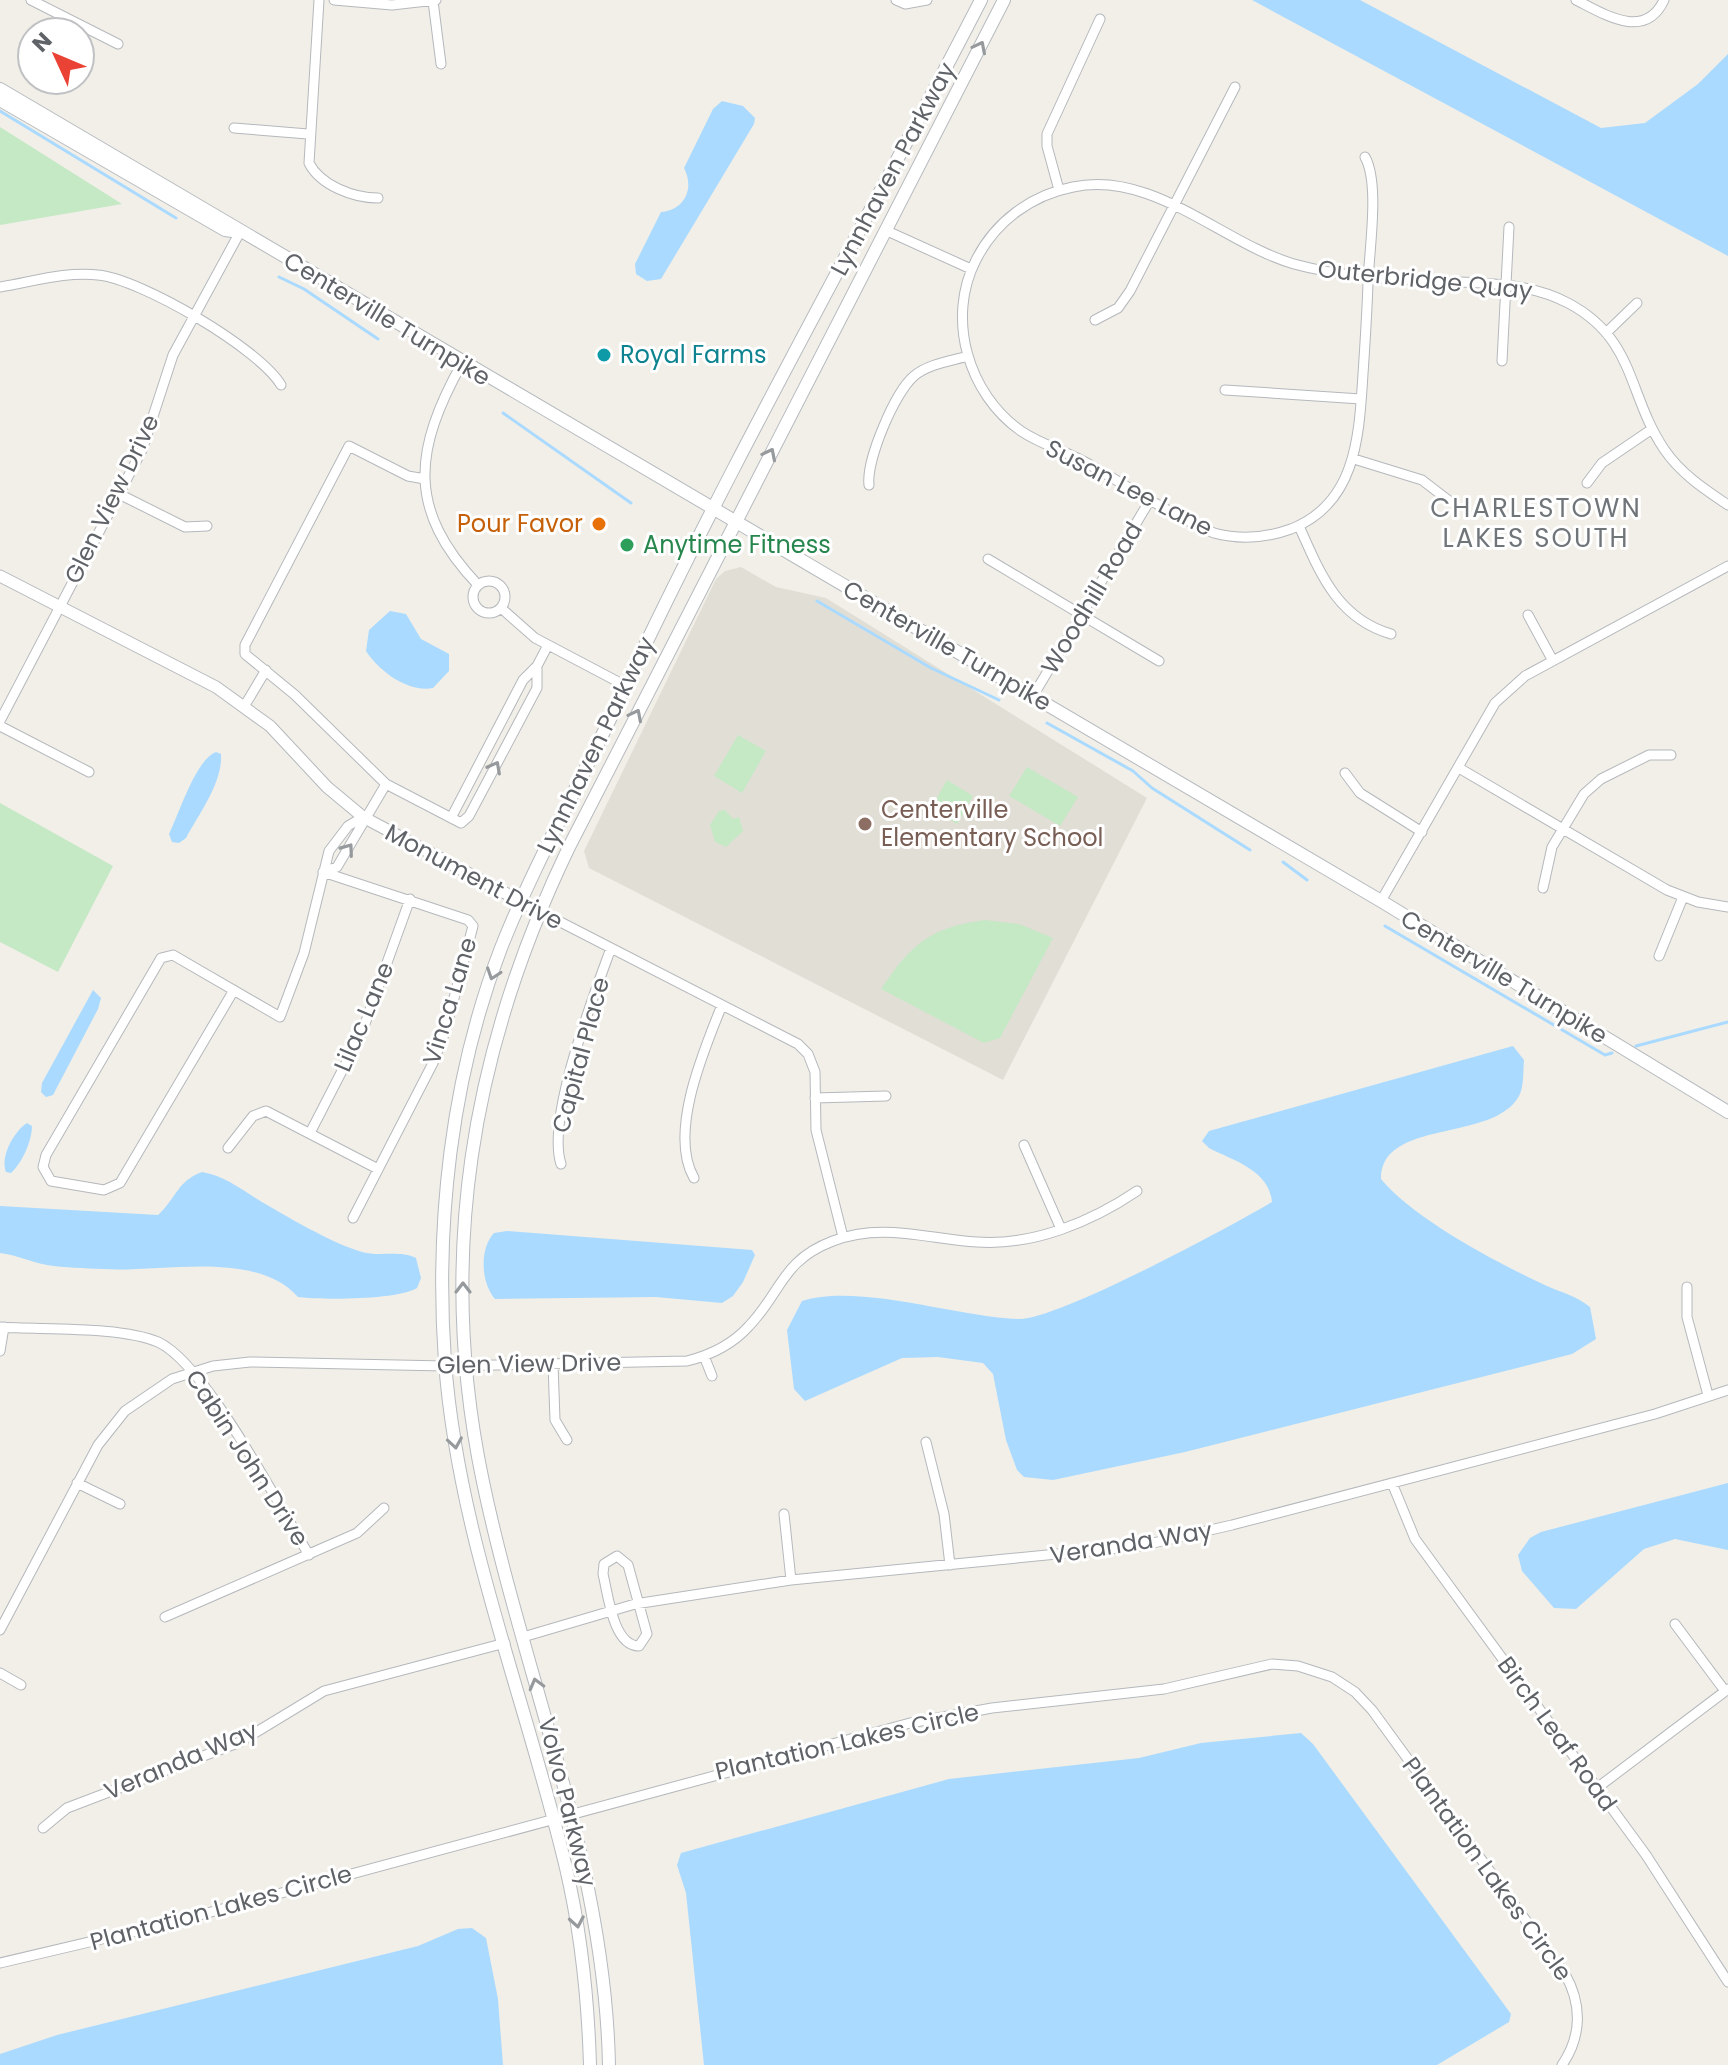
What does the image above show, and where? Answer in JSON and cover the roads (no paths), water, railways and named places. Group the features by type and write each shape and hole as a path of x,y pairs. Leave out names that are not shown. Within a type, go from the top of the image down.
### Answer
{"main road":[{"name":"Lynnhaven Parkway","path":"479,1552 455,1448 445,1366 444,1231 454,1131 479,1017 521,901 712,510 981,0"},
{"name":"Lynnhaven Parkway","path":"498,1544 476,1445 467,1366 464,1240 476,1123 503,1009 539,911 1004,0"},
{"name":"Centerville Turnpike","path":"2,93 233,223 240,232 1381,901 1728,1112"},
{"name":"Volvo Parkway","path":"498,1544 588,1880 602,1965 609,2065"},
{"name":"Volvo Parkway","path":"479,1552 553,1819 582,1957 590,2065"}],"street":[{"path":"31,0 118,44"},
{"path":"319,0 308,134 309,163 317,175 355,195 378,198"},
{"path":"334,0 392,5 435,0 441,64"},
{"path":"896,0 905,4 927,0"},
{"path":"1576,0 1628,23 1646,19 1664,0"},
{"path":"1059,190 1047,146 1047,134 1100,19"},
{"path":"1095,320 1110,315 1122,304 1235,87"},
{"path":"234,128 308,134"},
{"name":"Susan Lee Lane","path":"971,269 962,318 968,356 984,392 1009,421 1193,524 1224,536 1260,537 1299,526 1327,505 1354,459 1368,277 1371,175 1365,157"},
{"name":"Outerbridge Quay","path":"971,269 988,239 1012,214 1059,190 1091,184 1136,191 1289,262 1368,277 1506,284 1529,288 1569,303 1606,333 1627,362 1652,429 1676,465 1728,505"},
{"path":"1502,361 1509,227"},
{"path":"885,230 971,269"},
{"name":"Glen View Drive","path":"0,724 142,450 173,355 240,232"},
{"path":"0,287 74,274 101,275 134,284 265,363 281,385"},
{"path":"1606,333 1637,303"},
{"path":"869,485 872,454 909,381 923,370 968,356"},
{"path":"462,363 434,417 426,452 425,479 441,540 478,585"},
{"path":"1225,390 1361,399"},
{"path":"1587,483 1602,463 1652,429"},
{"path":"425,479 408,476 349,446 245,645 248,658 266,670 386,784 461,823 469,816 537,688 537,666"},
{"path":"1354,459 1422,480 1448,500"},
{"path":"119,494 185,527 207,526"},
{"name":"Woodhill Road","path":"1033,696 1150,500"},
{"path":"1299,526 1340,604 1359,621 1391,634"},
{"path":"988,559 1159,661"},
{"path":"1381,901 1507,690 1553,661 1728,566"},
{"name":"Monument Drive","path":"0,576 245,705 270,726 327,787 363,817 801,1046 813,1062 821,1155 843,1237"},
{"path":"490,580 500,584 506,597 501,608 489,613 479,609 473,596 478,585 490,580"},
{"path":"501,608 548,645 626,686"},
{"path":"1528,615 1553,661"},
{"path":"451,818 523,680 537,666 548,645"},
{"path":"245,705 266,670"},
{"path":"0,724 89,772"},
{"path":"1543,888 1546,860 1584,794 1601,779 1649,755 1671,755"},
{"path":"1459,768 1683,897 1728,907"},
{"path":"1345,773 1360,793 1422,832"},
{"path":"234,990 120,1183 104,1190 51,1181 43,1167 46,1155 161,958 173,955 234,990 280,1017 304,953 329,851 348,826 363,817 386,784"},
{"name":"Vinca Lane","path":"323,872 410,899 468,920 473,926 445,1032 433,1063 353,1218"},
{"path":"1659,956 1683,897"},
{"name":"Lilac Lane","path":"310,1133 362,1032 410,899"},
{"name":"Capital Place","path":"561,1164 557,1142 570,1079 611,948"},
{"path":"694,1178 685,1158 686,1122 704,1054 722,1005"},
{"path":"815,1098 886,1096"},
{"path":"228,1148 259,1112 271,1113 378,1169"},
{"path":"1024,1145 1061,1229"},
{"name":"Glen View Drive","path":"0,1630 98,1445 125,1411 157,1387 194,1371 250,1362 467,1366 687,1361 722,1348 749,1327 784,1275 799,1261 843,1237 878,1231 995,1243 1016,1242 1061,1229 1137,1191"},
{"path":"1687,1287 1687,1317 1708,1395"},
{"path":"0,1351 2,1327"},
{"name":"Cabin John Drive","path":"2,1327 141,1337 170,1349 194,1371 309,1555"},
{"path":"704,1356 712,1376"},
{"path":"553,1364 555,1420 567,1440"},
{"name":"Veranda Way","path":"523,1637 640,1604 791,1580 1140,1546 1655,1414 1728,1390"},
{"path":"926,1442 944,1514 950,1565"},
{"path":"77,1483 120,1504"},
{"name":"Birch Leaf Road","path":"1392,1483 1415,1539 1597,1788 1692,1923 1728,1982"},
{"path":"165,1617 357,1533 384,1508"},
{"path":"784,1514 791,1580"},
{"path":"617,1556 625,1562 640,1604 647,1634 639,1646 628,1644 622,1638 603,1574 608,1558 617,1556"},
{"path":"1597,1788 1726,1690 1675,1624"},
{"name":"Veranda Way","path":"43,1828 67,1808 240,1742 324,1691 505,1643"},
{"name":"Plantation Lakes Circle","path":"0,1963 174,1922 865,1733 953,1714 1152,1691 1272,1664 1316,1670 1355,1692 1372,1710 1565,1974 1573,1988 1578,2015 1573,2044 1562,2065"},
{"path":"0,1673 21,1685"}],"water":[{"path":"1252,0 1360,0 1601,128 1645,123 1698,84 1728,54 1728,256"},
{"path":"722,101 743,106 755,118 754,124 661,279 647,281 636,274 635,264 661,212 676,207 685,197 688,183 684,168 713,109"},
{"path":"390,611 406,614 421,639 449,654 449,671 433,688 404,684 378,666 366,651 369,630"},
{"path":"216,752 221,754 221,765 209,798 186,838 179,843 172,842 169,834 189,788 202,765"},
{"path":"93,990 101,998 98,1009 53,1095 46,1097 41,1092 42,1083"},
{"path":"1513,1046 1524,1060 1523,1084 1519,1096 1506,1111 1464,1127 1418,1138 1399,1147 1386,1160 1381,1179 1414,1209 1458,1239 1590,1307 1596,1339 1572,1354 1185,1452 1053,1480 1024,1477 1017,1470 1006,1440 993,1374 983,1363 938,1357 902,1358 805,1401 794,1389 787,1330 802,1301 825,1297 879,1298 1019,1319 1069,1305 1145,1270 1272,1202 1269,1191 1257,1174 1209,1148 1202,1141 1209,1131"},
{"path":"27,1123 32,1126 26,1151 11,1173 6,1172 9,1146"},
{"path":"202,1172 231,1182 294,1220 350,1248 416,1258 421,1278 417,1288 377,1297 309,1298 298,1297 280,1282 258,1273 233,1268 68,1267 0,1253 0,1206 158,1215 187,1180"},
{"path":"507,1231 752,1250 755,1255 743,1282 733,1296 722,1303 656,1297 495,1299 487,1284 484,1257 494,1233"},
{"path":"1728,1483 1728,1550 1675,1539 1644,1549 1576,1609 1554,1608 1522,1571 1518,1555 1530,1538 1541,1532"},
{"path":"1301,1733 1313,1744 1511,2014 1509,2022 1437,2065 704,2065 686,1893 677,1865 681,1853 949,1779 1139,1758 1201,1743"},
{"path":"472,1928 486,1938 498,1999 503,2065 0,2065 0,2054 57,2035 418,1946 458,1929"}],"waterway":[{"path":"0,111 176,218"},
{"path":"279,277 304,289 378,339"},
{"path":"503,413 631,503"},
{"path":"817,601 931,668 999,700"},
{"path":"1047,723 1133,771 1152,788 1250,850"},
{"path":"1283,862 1307,880"},
{"path":"1385,926 1605,1055 1612,1053"},
{"path":"1636,1046 1728,1022"}],"place":[{"name":"Royal Farms","path":"604,355"},
{"name":"Pour Favor","path":"599,524"},
{"name":"Anytime Fitness","path":"627,545"},
{"name":"Centerville Elementary School","path":"865,824"}],"district":[{"name":"CHARLESTOWN LAKES SOUTH","path":"1536,523"}]}
